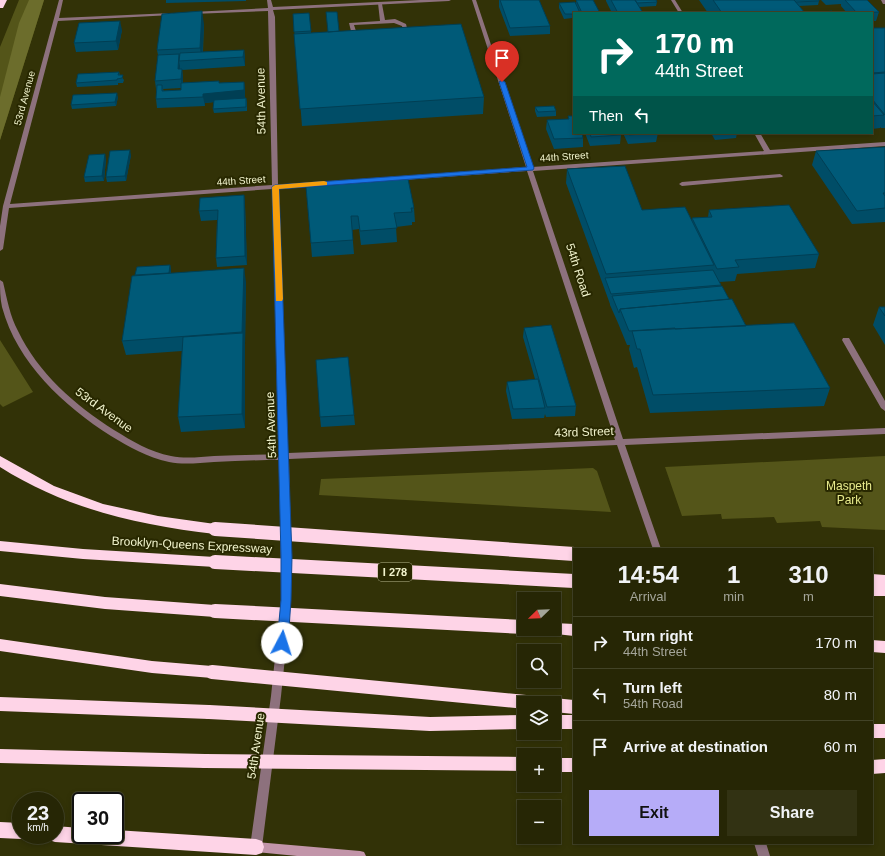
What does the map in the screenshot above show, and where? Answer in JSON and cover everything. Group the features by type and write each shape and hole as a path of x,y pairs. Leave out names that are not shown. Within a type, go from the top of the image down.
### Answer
{"highway":[{"path":"0,6 3,0"},
{"path":"0,461 56,493 112,513 147,521 215,529 573,554"},
{"name":"Brooklyn-Queens Expressway","path":"0,546 83,554 573,581"},
{"path":"873,580 885,581"},
{"path":"0,590 106,603 214,611 517,628"},
{"path":"873,590 885,590"},
{"path":"561,629 573,630"},
{"path":"0,645 152,667 517,701"},
{"path":"873,646 885,647"},
{"path":"0,704 209,712 430,724 517,722"},
{"path":"561,706 573,707"},
{"path":"561,722 573,722"},
{"path":"873,730 885,731"},
{"path":"0,756 205,761 517,764"},
{"path":"561,764 573,765"},
{"path":"873,767 885,766"},
{"path":"0,830 12,831"},
{"path":"64,835 256,847"}],"main road":[{"path":"256,847 360,856"}],"street":[{"name":"53rd Avenue","path":"0,249 6,206 61,0"},
{"name":"54th Avenue","path":"256,847 276,696 286,600 285,456 275,187 272,18 269,0"},
{"path":"188,14 449,0"},
{"name":"54th Road","path":"474,0 531,168 620,443 657,548"},
{"path":"673,0 680,12"},
{"path":"882,0 885,3"},
{"path":"380,4 383,22"},
{"path":"55,20 180,14"},
{"path":"354,34 351,24 395,21 404,25 407,35"},
{"path":"758,134 768,152"},
{"name":"44th Street","path":"6,206 885,144"},
{"path":"682,184 780,176"},
{"name":"53rd Avenue","path":"0,282 6,310 12,327 31,359 60,392 84,414 111,432 140,449 165,458 199,460 285,456"},
{"path":"846,340 885,408"},
{"name":"43rd Street","path":"285,456 885,431"},
{"path":"760,844 764,856"}],"green space":[{"path":"19,0 44,0 0,140 0,47"},
{"path":"0,340 33,392 3,407 0,404"},
{"name":"Maspeth Park","path":"885,456 885,530 822,527 820,521 777,523 774,517 722,519 721,514 682,516 665,467"},
{"path":"593,468 597,471 611,512 319,495 321,479"}],"shaded area":[{"path":"29,0 44,0 0,140 0,97 19,23"}],"building":[{"path":"500,0 539,0 550,26 510,28"},
{"path":"576,0 593,0 599,12 582,12"},
{"path":"611,0 635,0 642,12 617,12"},
{"path":"635,0 656,0 657,2 637,3"},
{"path":"713,0 794,0 804,12 721,12"},
{"path":"794,0 819,0 819,1 796,2"},
{"path":"845,0 867,0 879,12 873,12 856,12"},
{"path":"575,2 580,12 573,12 573,16 572,14 565,14 559,3"},
{"path":"202,11 200,48 157,50 162,14"},
{"path":"326,12 337,12 339,31 328,32"},
{"path":"309,13 311,31 294,32 293,14"},
{"path":"120,21 116,41 74,43 79,23"},
{"path":"461,24 484,97 300,109 294,34"},
{"path":"873,28 885,28 885,72 873,73"},
{"path":"244,50 243,57 179,61 180,53"},
{"path":"179,54 178,69 182,69 181,79 155,81 158,55"},
{"path":"119,72 118,75 123,75 122,78 117,80 76,83 78,74"},
{"path":"885,73 885,115 873,100 873,74"},
{"path":"219,81 219,83 244,82 244,90 203,94 203,97 156,99 157,85 162,85 162,91 181,90 181,83"},
{"path":"117,93 115,102 71,105 73,95"},
{"path":"246,98 246,107 213,109 214,100"},
{"path":"873,102 884,115 873,116"},
{"path":"554,106 556,111 538,112 535,107"},
{"path":"568,116 573,116 573,134 582,134 583,138 554,139 547,120 569,119"},
{"path":"590,134 621,135 591,137"},
{"path":"885,147 885,193 883,193 885,196 885,208 857,211 816,151"},
{"path":"130,150 125,176 106,177 110,151"},
{"path":"105,154 102,176 84,177 89,155"},
{"path":"625,166 642,210 685,207 714,265 606,274 567,169"},
{"path":"408,179 414,208 411,208 412,212 394,213 397,228 360,231 358,216 351,216 353,240 311,243 306,187"},
{"path":"244,195 245,256 216,258 218,210 199,211 200,198"},
{"path":"789,205 819,254 735,260 739,267 717,269 692,218 712,217 709,210"},
{"path":"170,265 169,273 135,275 137,267"},
{"path":"244,268 242,332 122,341 132,276"},
{"path":"713,270 721,285 611,294 605,278"},
{"path":"722,286 729,299 620,309 619,313 612,296"},
{"path":"732,299 746,326 629,331 620,309"},
{"path":"879,307 885,307 885,316"},
{"path":"794,323 830,388 653,395 640,349 637,349 632,331"},
{"path":"551,325 576,406 547,407 524,328"},
{"path":"243,333 242,414 178,417 183,337"},
{"path":"348,357 354,415 320,417 316,360"},
{"path":"538,379 545,408 513,409 507,382"}],"slow traffic":[{"path":"279,299 275,187 324,184"}],"route":[{"path":"282,643 286,600 285,476 275,187 531,168 502,82"}]}
